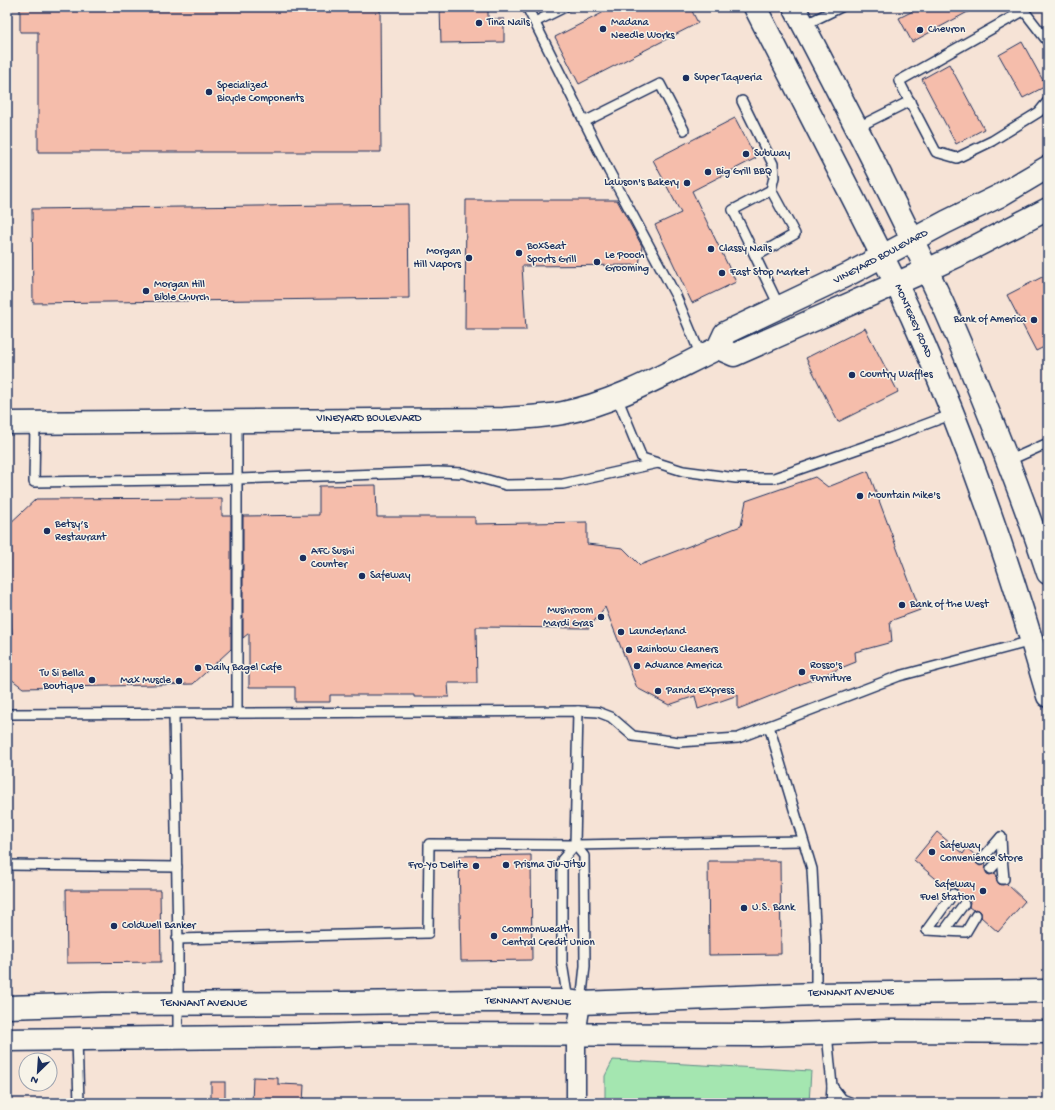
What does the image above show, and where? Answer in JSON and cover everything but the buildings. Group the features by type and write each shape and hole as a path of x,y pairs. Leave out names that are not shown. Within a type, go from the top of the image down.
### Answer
{"main road":[{"name":"MONTEREY ROAD","path":"755,7 915,324 953,414 993,520 1048,696"},
{"path":"799,16 927,270 967,358 1008,461 1048,574"},
{"name":"VINEYARD BOULEVARD","path":"7,423 504,419 535,417 562,413 617,397 710,352 725,334 780,308 999,196 1048,167"},
{"path":"710,352 734,355 964,253 1048,209"},
{"name":"TENNANT AVENUE","path":"7,1007 103,1004 482,1001 575,1002 816,994 1048,991"},
{"path":"7,1040 379,1034 760,1035 889,1031 1048,1032"}],"street":[{"path":"575,1002 576,1103"}],"lane":[{"path":"527,7 609,171 676,296 710,352"},
{"path":"535,22 564,7"},
{"path":"799,16 841,7"},
{"path":"1048,42 1022,9 900,81 936,152 957,158 992,141 1039,112 1048,101"},
{"path":"584,122 660,84 684,130"},
{"path":"742,101 773,164 774,177 771,190 795,234 756,256"},
{"path":"856,128 910,101"},
{"path":"771,190 733,210 780,308"},
{"path":"617,397 642,458 683,471 736,478 774,478 953,414"},
{"path":"237,421 237,713"},
{"path":"35,423 34,482 237,479 438,472 463,473 506,485 563,484 658,463"},
{"path":"1008,461 1048,444"},
{"path":"7,714 578,711 598,712 611,717 632,736 679,742 738,738 899,676 1032,641"},
{"path":"575,1002 562,963 562,860 575,845 578,711"},
{"path":"174,714 178,1038"},
{"path":"769,726 812,869 816,944 816,994"},
{"path":"981,860 1001,837 1004,879 1002,879"},
{"path":"177,939 428,933 429,844 575,845 803,841"},
{"path":"575,845 584,856 585,966 575,1002"},
{"path":"991,869 1002,857"},
{"path":"7,865 176,867"},
{"path":"953,894 927,930 966,932 976,915"},
{"path":"944,931 964,904"},
{"path":"827,1033 832,1086 831,1103"},
{"path":"77,1039 78,1103"},
{"path":"832,1086 842,1099 852,1103"}],"green space":[{"path":"613,1060 811,1071 809,1103 605,1103 605,1076"}],"place":[{"name":"Tina Nails","path":"479,23"},
{"name":"Madana Needle Works","path":"603,29"},
{"name":"Chevron","path":"920,30"},
{"name":"Super Taqueria","path":"686,78"},
{"name":"Specialized Bicycle Components","path":"209,92"},
{"name":"Subway","path":"746,154"},
{"name":"Big Grill BBQ","path":"708,172"},
{"name":"Lawson's Bakery","path":"687,183"},
{"name":"Classy Nails","path":"711,249"},
{"name":"BoxSeat Sports Grill","path":"519,253"},
{"name":"Morgan Hill Vapors","path":"469,258"},
{"name":"Le Pooch Grooming","path":"597,262"},
{"name":"Fast Stop Market","path":"722,273"},
{"name":"Morgan Hill Bible Church","path":"146,291"},
{"name":"Bank of America","path":"1034,320"},
{"name":"Country Waffles","path":"852,375"},
{"name":"Mountain Mike's","path":"860,496"},
{"name":"Betsy’s Restaurant","path":"47,531"},
{"name":"AFC Sushi Counter","path":"303,558"},
{"name":"Safeway","path":"362,576"},
{"name":"Bank of the West","path":"902,605"},
{"name":"Mushroom Mardi Gras","path":"601,617"},
{"name":"Launderland","path":"621,632"},
{"name":"Rainbow Cleaners","path":"629,650"},
{"name":"Advance America","path":"637,666"},
{"name":"Daily Bagel Cafe","path":"198,668"},
{"name":"Rosso's Furniture","path":"802,672"},
{"name":"Tu Si Bella Boutique","path":"92,680"},
{"name":"Max Muscle","path":"179,681"},
{"name":"Panda Express","path":"658,691"},
{"name":"Safeway Convenience Store","path":"932,852"},
{"name":"Prisma Jiu-Jitsu","path":"506,865"},
{"name":"Fro-Yo Delite","path":"476,866"},
{"name":"Safeway Fuel Station","path":"983,891"},
{"name":"U.S. Bank","path":"744,908"},
{"name":"Coldwell Banker","path":"114,926"},
{"name":"Commonwealth Central Credit Union","path":"494,936"}]}
